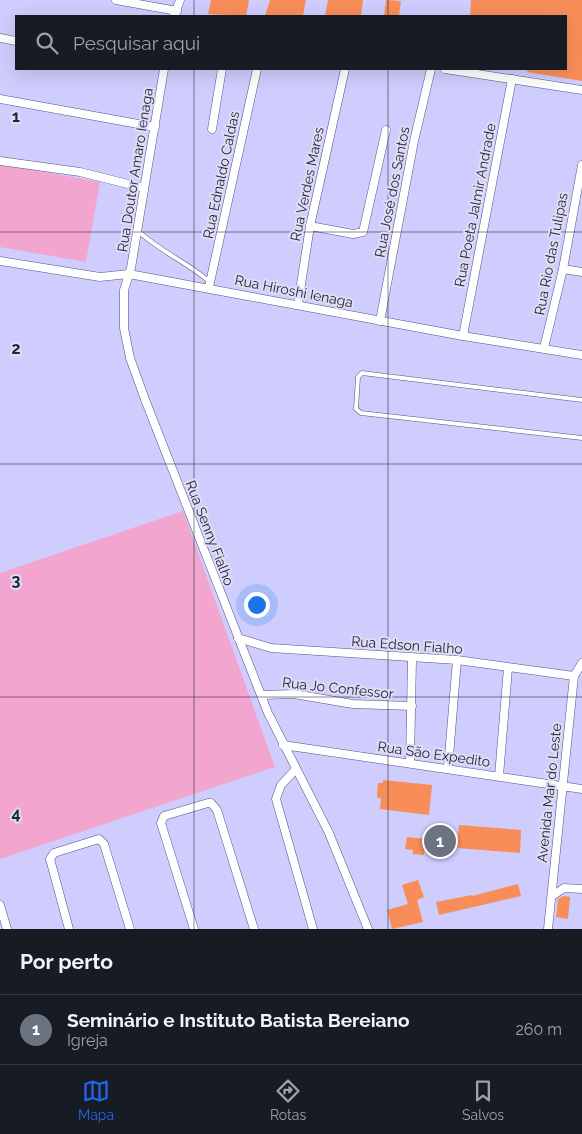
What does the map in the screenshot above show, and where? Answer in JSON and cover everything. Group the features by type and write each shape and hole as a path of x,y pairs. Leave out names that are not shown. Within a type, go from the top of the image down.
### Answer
{"street":[{"path":"116,0 173,13"},
{"path":"172,0 173,13"},
{"path":"173,13 180,0"},
{"path":"0,38 15,41"},
{"name":"Rua Doutor Amaro Ienaga","path":"129,274 164,70"},
{"path":"212,129 222,70"},
{"name":"Rua Ednaldo Caldas","path":"210,285 257,70"},
{"name":"Rua Verdes Mares","path":"298,304 310,226 345,70"},
{"name":"Rua José dos Santos","path":"380,321 407,177 431,70"},
{"path":"452,70 582,90"},
{"name":"Rua Poeta Jalmir Andrade","path":"463,336 512,79"},
{"path":"0,99 155,127"},
{"path":"310,226 353,234 363,232 386,130"},
{"path":"0,161 80,172 144,188"},
{"name":"Rua Rio das Tulipas","path":"544,348 563,269 582,165"},
{"name":"Rua Hiroshi Ienaga","path":"0,260 100,277 129,274 210,285 380,321 582,355"},
{"path":"563,269 582,272"},
{"name":"Rua Senny Fialho","path":"129,274 125,283 123,298 124,328 130,358 238,638 283,745 329,833 368,929"},
{"name":"Rua Edson Fialho","path":"238,638 271,648 412,659 457,660 574,676"},
{"path":"410,763 412,659"},
{"path":"448,768 457,660"},
{"name":"Avenida Mar do Leste","path":"548,929 574,676 582,662"},
{"path":"499,776 508,668"},
{"name":"Rua Jo Confessor","path":"262,695 294,694 353,704 412,706"},
{"name":"Rua São Expedito","path":"283,745 582,789"},
{"path":"296,769 280,785 276,799 313,929"},
{"path":"194,929 161,822 164,816 208,803 211,803 216,810 254,929"},
{"path":"69,929 50,859 54,853 99,839 104,844 130,929"},
{"path":"552,896 564,888 582,889"},
{"path":"0,905 8,929"}],"lane":[{"path":"137,230 155,246 190,265 210,285"},
{"path":"582,400 362,373 358,377 354,403 356,409 361,413 582,438"}],"shaded area":[{"path":"0,164 100,182 86,262 0,247"},
{"path":"183,511 275,767 0,859 0,573"}],"building":[{"path":"211,0 249,0 246,15 208,14"},
{"path":"270,0 306,0 303,15 265,15"},
{"path":"328,0 363,0 361,15 325,15"},
{"path":"386,0 401,1 399,15 384,15"},
{"path":"471,0 582,0 582,81 527,72 528,70 567,70 567,15 470,15"},
{"path":"383,780 432,785 429,815 380,809 381,798 377,798 378,783 383,783"},
{"path":"459,825 521,830 520,853 457,848"},
{"path":"407,837 426,839 424,855 413,854 413,850 405,849"},
{"path":"418,880 424,897 417,900 423,922 392,929 387,910 408,904 402,885"},
{"path":"518,884 521,896 439,915 436,902 472,896"},
{"path":"563,896 570,897 568,919 556,917 558,899"}],"place":[{"name":"Seminário e Instituto Batista Bereiano","path":"440,841"}]}
